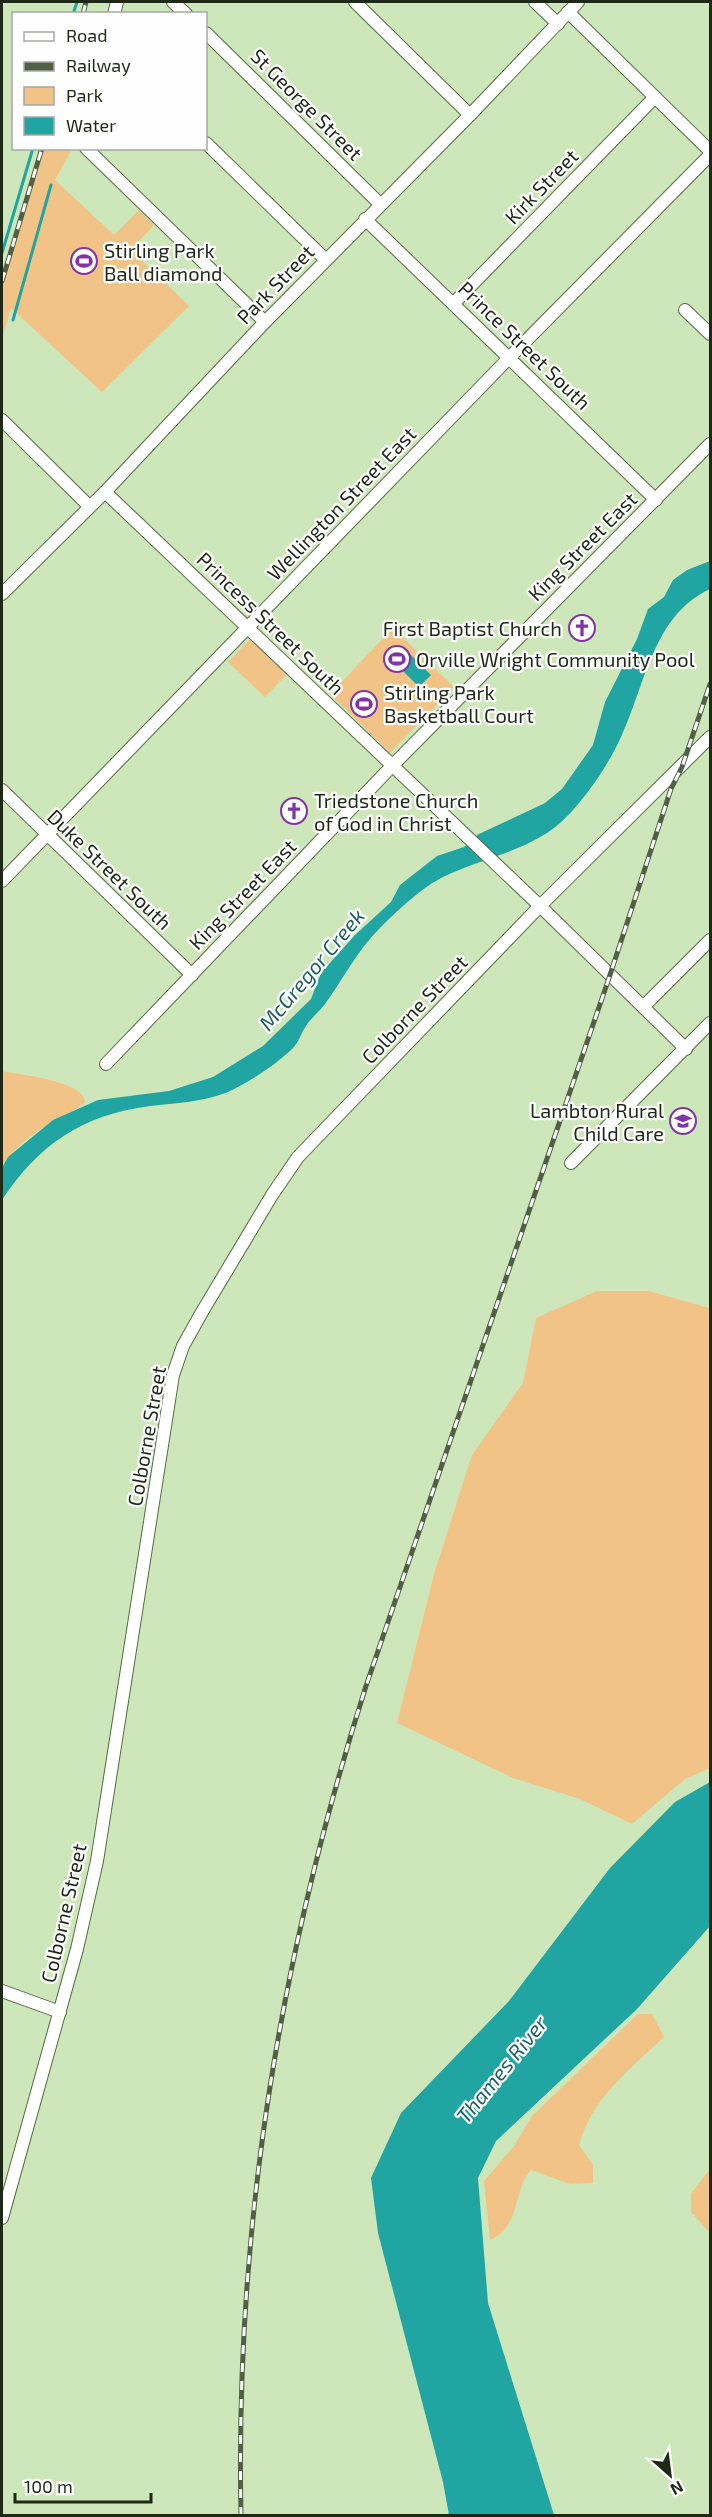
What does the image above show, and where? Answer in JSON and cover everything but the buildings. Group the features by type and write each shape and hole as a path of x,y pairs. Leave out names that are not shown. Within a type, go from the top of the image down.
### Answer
{"street":[{"path":"355,2 470,115"},
{"path":"536,2 558,24"},
{"name":"Park Street","path":"2,594 105,492 265,322 470,115 578,2"},
{"path":"568,12 711,153"},
{"name":"St George Street","path":"207,34 380,204"},
{"name":"Kirk Street","path":"454,303 655,97"},
{"path":"207,144 326,260"},
{"path":"88,150 265,322"},
{"name":"Wellington Street East","path":"2,881 711,153"},
{"name":"Prince Street South","path":"365,219 656,500"},
{"path":"685,310 711,334"},
{"path":"2,420 89,506"},
{"name":"King Street East","path":"106,1064 392,766 711,444"},
{"name":"Princess Street South","path":"105,492 540,906 686,1049"},
{"name":"Colborne Street","path":"2,2218 60,2012 97,1861 173,1375 183,1346 255,1223 298,1157 540,906 711,737"},
{"name":"Duke Street South","path":"2,790 192,975"},
{"path":"643,1007 711,940"},
{"path":"571,1163 711,1023"},
{"path":"2,1991 60,2012"}],"green space":[{"path":"43,150 71,150 55,180 114,235 139,210 154,225 131,250 189,306 102,392 11,308 2,339 2,285"},
{"path":"393,628 454,687 390,753 330,694"},
{"path":"250,639 287,674 265,697 228,662"},
{"path":"2,1071 63,1084 75,1089 82,1095 85,1102 28,1138 13,1152 2,1168"},
{"path":"597,1291 648,1291 710,1308 710,1768 685,1779 632,1824 580,1799 513,1778 397,1723 434,1574 472,1455 523,1383 536,1318"},
{"path":"638,2014 652,2014 664,2037 614,2085 602,2099 585,2128 579,2145 593,2165 593,2183 570,2184 531,2170 521,2188 507,2227 490,2240 484,2181 514,2146 532,2116"},
{"path":"710,2169 710,2233 691,2212 691,2194"}],"water":[{"name":"McGregor Creek","path":"710,561 710,589 691,601 675,616 663,634 615,748 601,774 564,820 529,843 445,876 411,899 364,946 325,1004 308,1023 295,1046 262,1072 236,1088 219,1095 126,1110 83,1125 64,1135 47,1148 16,1180 2,1200 2,1168 8,1157 53,1120 98,1100 169,1091 213,1077 263,1046 311,999 321,973 355,935 391,902 400,885 437,856 464,847 476,839 477,835 545,803 562,789 593,745 605,702 637,639 648,609 664,597 673,580 687,570"},
{"path":"408,652 431,675 419,687 396,664"},
{"name":"Thames River","path":"710,1782 710,1926 637,2009 496,2141 478,2178 488,2303 554,2515 449,2515 443,2482 378,2233 371,2178 401,2113 509,2001 610,1868 675,1802"}],"waterway":[{"path":"74,12 77,2"},
{"path":"2,253 32,150"},
{"path":"13,320 51,185"}],"railway":[{"path":"84,12 86,2"},
{"path":"2,281 41,150"},
{"path":"241,2516 241,2409 246,2303 255,2199 269,2096 287,1993 309,1891 335,1789 366,1686 608,981 671,789 682,767 710,684"}],"place":[{"name":"Stirling Park Ball diamond","path":"84,261"},
{"name":"First Baptist Church","path":"582,628"},
{"name":"Orville Wright Community Pool","path":"397,659"},
{"name":"Stirling Park Basketball Court","path":"364,704"},
{"name":"Triedstone Church of God in Christ","path":"294,811"},
{"name":"Lambton Rural Child Care","path":"683,1121"}]}
